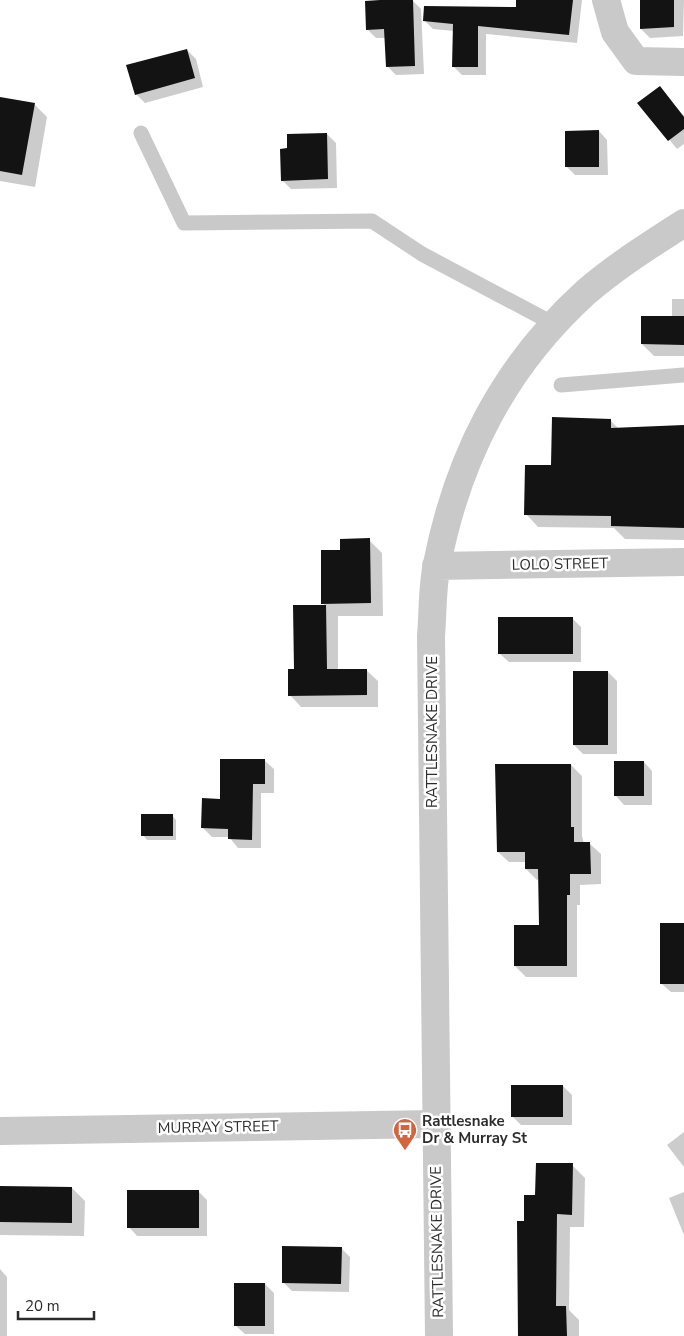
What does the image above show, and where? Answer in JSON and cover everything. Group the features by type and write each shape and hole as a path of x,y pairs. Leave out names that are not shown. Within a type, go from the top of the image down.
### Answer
{"street":[{"path":"606,0 615,32 636,61 684,62"},
{"name":"RATTLESNAKE DRIVE","path":"439,1336 435,1124 431,636 436,566 454,492 480,429 515,372 554,324 586,293 624,262 684,223"},
{"name":"LOLO STREET","path":"436,566 684,562"},
{"name":"MURRAY STREET","path":"0,1131 435,1124"}],"lane":[{"path":"141,133 184,223 372,221 422,254 554,324"},
{"path":"561,386 684,375"}],"building":[{"path":"413,0 415,66 386,67 384,29 366,30 365,1"},
{"path":"516,0 573,0 569,35 478,26 478,67 452,67 453,24 423,21 424,6 516,7"},
{"path":"640,0 674,0 674,27 640,29"},
{"path":"187,49 195,78 135,95 126,65"},
{"path":"660,86 684,117 684,129 668,141 637,103"},
{"path":"0,97 35,103 22,175 0,171"},
{"path":"599,130 599,167 565,167 565,131"},
{"path":"327,133 328,179 281,181 280,149 287,148 287,134"},
{"path":"641,316 684,316 684,345 641,344"},
{"path":"552,417 611,419 611,428 684,425 684,528 611,526 611,516 524,515 525,465 551,465"},
{"path":"370,538 371,603 321,604 321,550 340,550 340,539"},
{"path":"293,605 326,605 327,669 367,669 367,695 288,696 288,669 294,669"},
{"path":"498,617 573,617 573,654 498,654"},
{"path":"573,671 608,671 608,745 573,745"},
{"path":"220,759 265,759 265,784 253,784 252,840 228,839 228,829 201,828 202,798 220,799"},
{"path":"614,761 644,761 644,796 614,796"},
{"path":"495,764 571,764 571,827 574,827 574,842 590,842 591,874 570,874 570,895 567,895 567,966 514,966 514,925 539,925 538,869 525,869 525,852 497,852"},
{"path":"141,814 173,814 173,836 141,836"},
{"path":"660,923 684,923 684,984 660,984"},
{"path":"511,1085 563,1085 563,1117 511,1117"},
{"path":"536,1163 573,1163 572,1215 557,1214 556,1306 566,1306 567,1336 518,1336 517,1221 524,1221 524,1195 535,1195"},
{"path":"0,1186 72,1187 72,1223 0,1222"},
{"path":"127,1190 199,1190 199,1228 127,1228"},
{"path":"282,1246 342,1247 341,1284 282,1283"},
{"path":"234,1283 265,1283 265,1326 234,1326"}],"place":[{"name":"Rattlesnake Dr & Murray St","path":"405,1151"}]}
